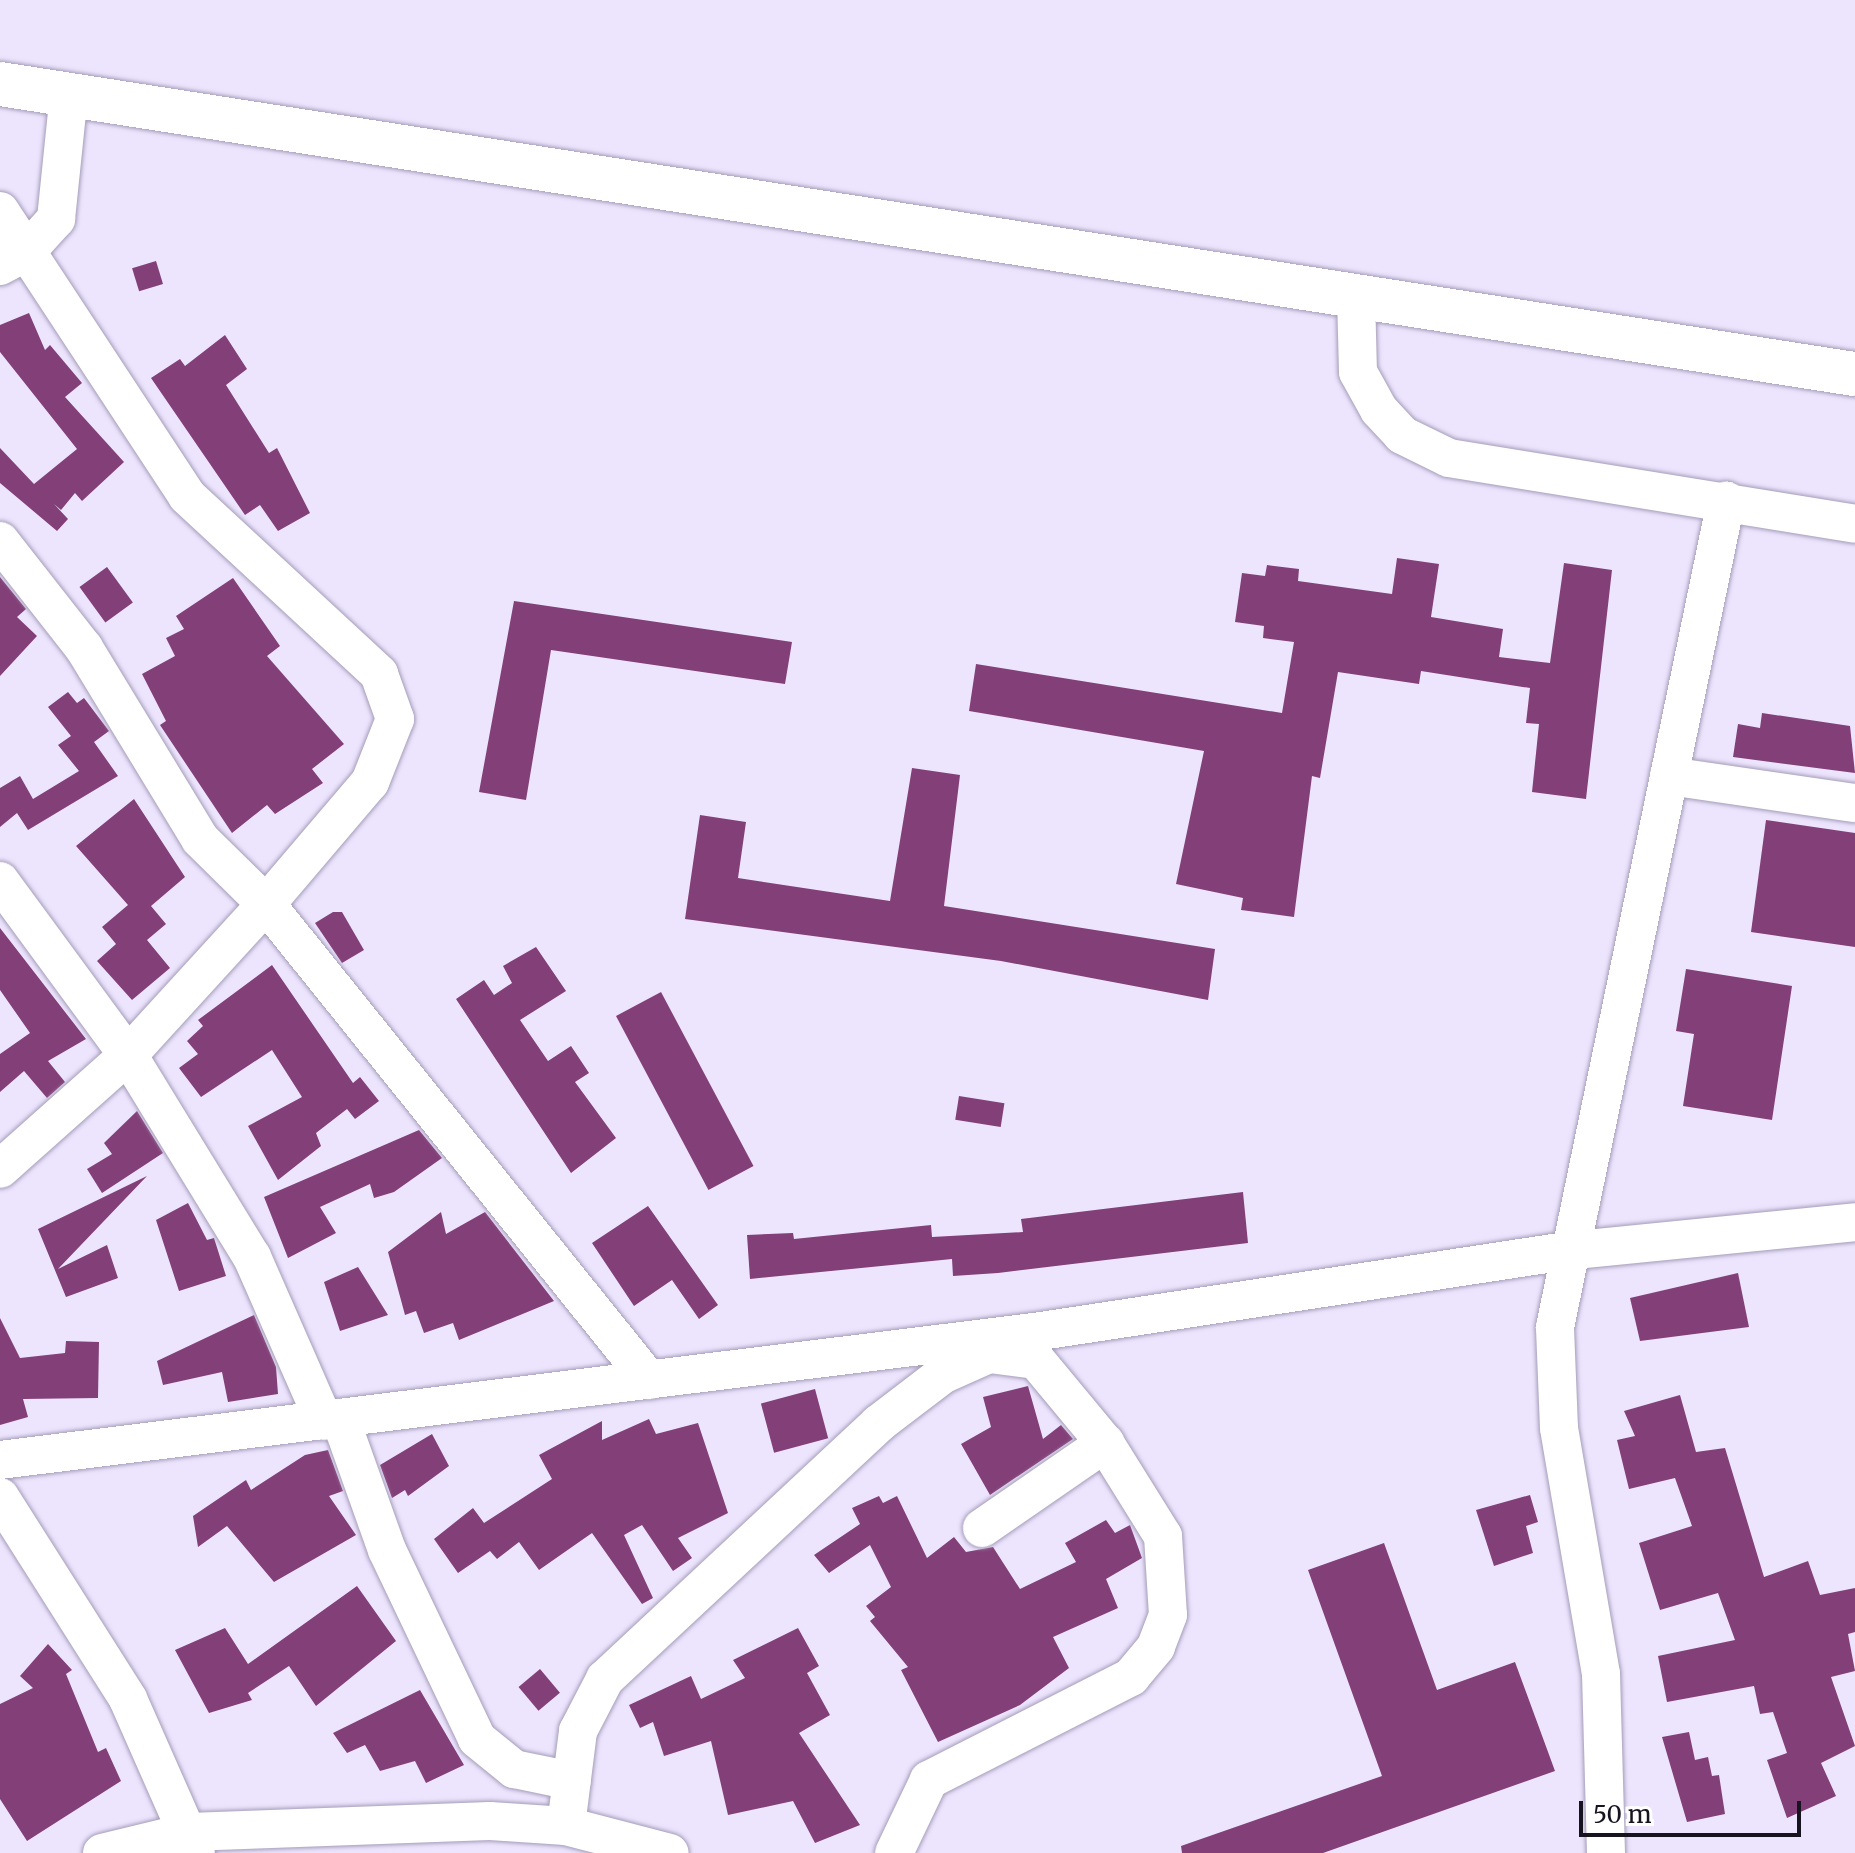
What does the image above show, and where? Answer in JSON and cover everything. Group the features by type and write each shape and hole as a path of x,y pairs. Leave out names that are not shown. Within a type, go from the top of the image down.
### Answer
{"main road":[{"path":"0,84 1855,374"}],"street":[{"path":"13,259 56,219 69,93"},
{"path":"0,211 13,259 187,496 361,655 388,694 395,719 370,782 266,904 128,1055 0,1169"},
{"path":"1356,296 1358,372 1402,435 1449,458 1855,524"},
{"path":"1606,1853 1601,1674 1559,1428 1555,1327 1566,1251 1726,501"},
{"path":"0,541 84,648 188,822 266,904 649,1380"},
{"path":"1669,776 1855,803"},
{"path":"0,881 128,1055 252,1257 332,1419 387,1550 477,1739 514,1769 572,1781"},
{"path":"0,1460 1041,1331 1566,1251 1855,1222"},
{"path":"566,1826 578,1731 605,1679 878,1424 942,1375 989,1354 1036,1360 1105,1443 1163,1536 1170,1589 1156,1647 1131,1677 929,1780 903,1820 894,1853"},
{"path":"982,1528 1105,1443"},
{"path":"0,1497 128,1699 192,1842"},
{"path":"102,1853 192,1842 490,1821 566,1826 670,1853"}],"building":[{"path":"156,261 163,284 139,291 132,268"},
{"path":"29,313 45,350 50,345 82,383 65,397 124,462 82,501 75,493 61,510 54,504 68,519 57,531 0,483 0,448 34,484 77,449 0,352 0,325"},
{"path":"225,335 247,369 226,385 269,453 277,448 310,513 278,531 260,505 245,515 151,378 180,359 185,366"},
{"path":"1397,558 1439,564 1431,617 1503,629 1499,657 1550,663 1564,563 1612,570 1586,799 1532,792 1539,724 1526,723 1530,688 1421,671 1419,684 1338,672 1320,778 1312,776 1294,917 1241,910 1243,898 1176,884 1204,751 969,711 976,664 1282,713 1294,642 1263,638 1264,626 1235,622 1242,573 1265,576 1267,565 1299,569 1298,581 1392,594"},
{"path":"107,567 133,603 105,623 79,587"},
{"path":"0,577 26,609 17,617 37,636 0,676"},
{"path":"233,578 280,646 267,656 344,744 312,769 323,783 275,814 267,805 232,833 160,725 166,721 142,674 175,656 166,638 184,629 176,616"},
{"path":"514,601 792,642 785,684 551,650 526,800 479,792"},
{"path":"68,692 77,703 84,698 109,731 94,742 118,776 28,830 17,813 0,827 0,788 20,776 33,799 79,771 58,745 71,736 48,707"},
{"path":"1762,713 1850,726 1855,773 1733,757 1738,724 1760,728"},
{"path":"912,768 960,775 944,906 1215,949 1208,1000 1001,961 685,919 700,815 746,822 738,878 890,901"},
{"path":"134,799 185,877 151,906 166,924 147,940 170,968 132,1000 97,961 116,944 102,927 128,905 76,846"},
{"path":"1766,820 1855,833 1855,947 1751,932"},
{"path":"333,912 342,912 364,950 342,963 315,923"},
{"path":"0,928 86,1039 48,1061 65,1082 47,1098 24,1071 0,1092 0,1054 30,1033 0,990"},
{"path":"536,947 566,991 520,1020 548,1061 571,1046 589,1073 575,1082 616,1138 571,1173 456,999 484,980 494,995 512,983 503,966"},
{"path":"272,965 353,1083 360,1077 379,1101 355,1119 347,1109 316,1133 321,1146 278,1180 248,1126 302,1097 272,1050 201,1097 179,1068 198,1054 187,1041 203,1026 198,1020"},
{"path":"1686,969 1792,986 1772,1120 1683,1106 1694,1034 1676,1031"},
{"path":"661,992 753,1166 708,1190 616,1016"},
{"path":"959,1096 1004,1103 1001,1127 955,1120"},
{"path":"137,1111 163,1153 102,1193 87,1169 112,1154 104,1143"},
{"path":"419,1130 442,1158 394,1192 374,1198 370,1184 320,1207 336,1233 288,1258 264,1197"},
{"path":"147,1176 58,1269 107,1245 118,1278 66,1297 38,1229"},
{"path":"1243,1192 1248,1243 998,1273 953,1276 952,1259 750,1279 747,1235 793,1233 794,1239 931,1225 932,1237 1023,1232 1021,1219"},
{"path":"188,1203 207,1240 214,1238 226,1276 179,1291 156,1220"},
{"path":"648,1206 718,1305 699,1319 672,1280 634,1306 592,1243"},
{"path":"441,1212 446,1234 485,1212 554,1301 459,1340 453,1323 424,1333 416,1311 405,1315 388,1252"},
{"path":"358,1267 388,1315 340,1331 324,1282"},
{"path":"1738,1273 1749,1327 1640,1341 1630,1298"},
{"path":"254,1315 276,1367 278,1394 228,1402 222,1372 163,1385 157,1361"},
{"path":"0,1318 20,1358 65,1353 66,1341 99,1342 98,1398 23,1399 28,1417 0,1425"},
{"path":"1028,1386 1043,1439 1061,1425 1073,1439 990,1495 961,1444 991,1427 983,1397"},
{"path":"815,1389 828,1438 774,1453 761,1403"},
{"path":"1680,1395 1696,1452 1725,1448 1764,1577 1808,1561 1820,1595 1855,1588 1855,1632 1848,1634 1855,1671 1831,1677 1855,1746 1821,1763 1836,1796 1787,1818 1767,1760 1787,1753 1773,1712 1760,1714 1754,1686 1667,1702 1658,1656 1735,1640 1718,1593 1660,1610 1639,1543 1692,1526 1675,1478 1629,1489 1617,1440 1635,1436 1624,1411"},
{"path":"649,1419 656,1434 698,1423 728,1513 678,1538 692,1558 673,1571 642,1525 624,1535 653,1598 642,1604 592,1533 539,1570 519,1542 497,1559 490,1551 458,1573 434,1539 473,1508 484,1523 552,1479 539,1455 602,1421 602,1440"},
{"path":"432,1434 449,1466 408,1496 405,1490 392,1498 380,1465"},
{"path":"328,1450 343,1491 329,1496 356,1535 274,1582 227,1526 198,1547 193,1516 246,1480 251,1490 305,1455"},
{"path":"1530,1495 1538,1522 1526,1526 1533,1553 1494,1566 1476,1510"},
{"path":"879,1496 883,1503 897,1496 927,1558 954,1537 966,1552 993,1547 1020,1589 1076,1562 1065,1543 1106,1520 1115,1533 1130,1525 1142,1558 1106,1579 1118,1608 1053,1637 1069,1668 1020,1705 938,1742 901,1670 908,1667 870,1621 875,1617 866,1606 891,1587 870,1545 829,1573 814,1555 860,1524 852,1508"},
{"path":"1384,1543 1437,1690 1515,1662 1555,1771 1323,1853 1182,1853 1181,1846 1382,1776 1308,1570"},
{"path":"357,1586 396,1641 316,1706 289,1666 248,1693 252,1700 209,1713 175,1650 225,1628 248,1664"},
{"path":"798,1628 819,1666 807,1673 830,1715 799,1733 860,1825 815,1843 793,1801 728,1815 711,1741 664,1756 653,1722 640,1728 629,1705 691,1676 701,1699 745,1678 733,1660"},
{"path":"48,1644 72,1670 66,1674 98,1752 106,1748 121,1781 27,1841 0,1799 0,1704 33,1688 20,1676"},
{"path":"540,1669 560,1693 538,1711 519,1687"},
{"path":"420,1690 464,1765 426,1783 415,1761 380,1771 365,1745 347,1753 333,1733"},
{"path":"1689,1732 1695,1760 1708,1757 1712,1776 1719,1775 1725,1814 1687,1822 1662,1737"}]}
